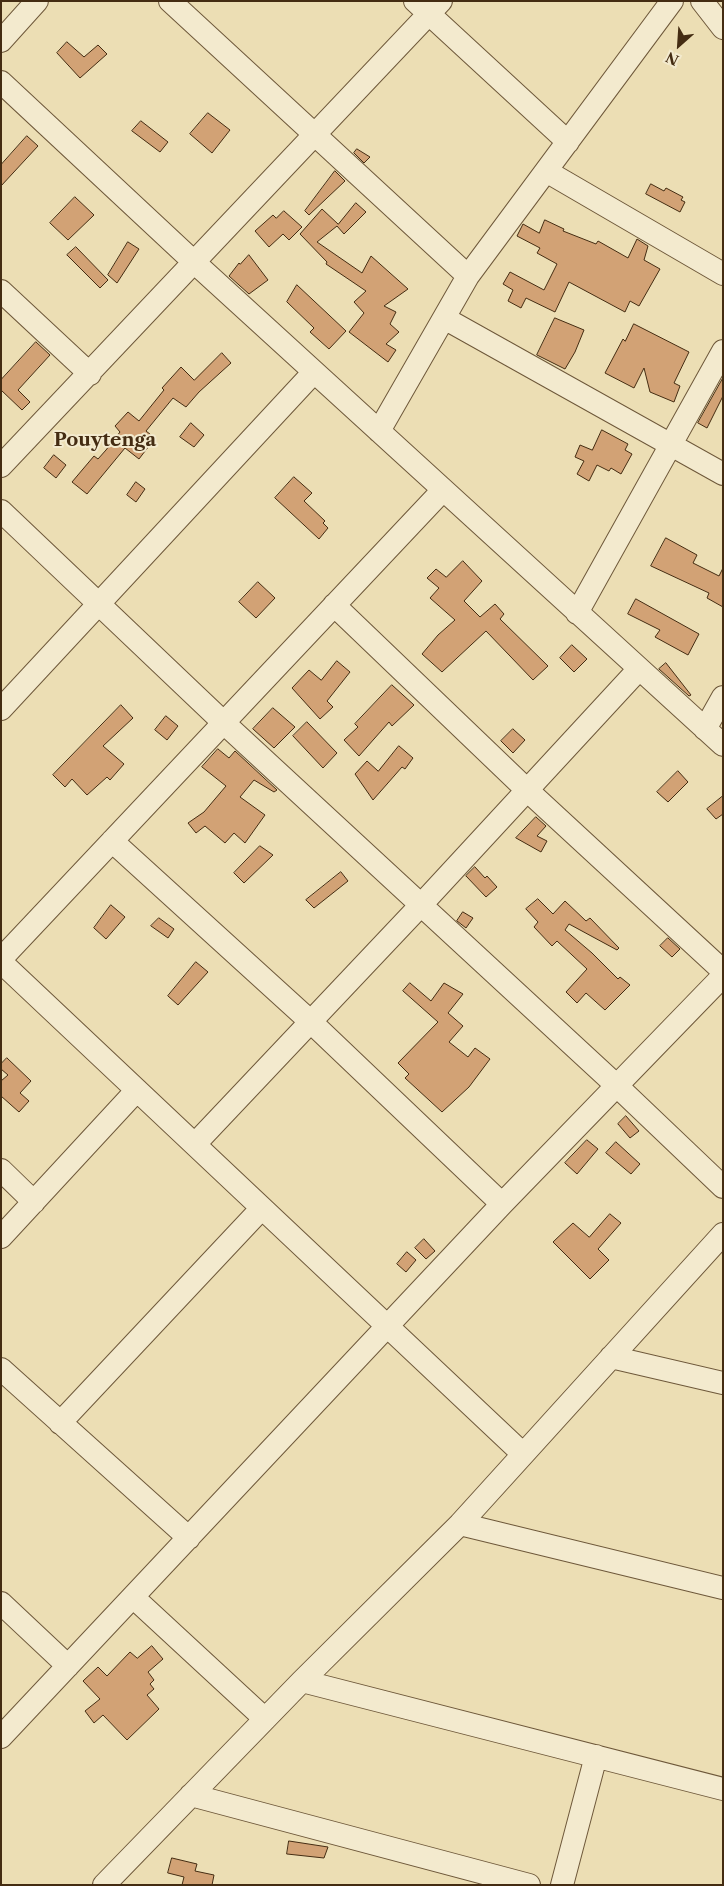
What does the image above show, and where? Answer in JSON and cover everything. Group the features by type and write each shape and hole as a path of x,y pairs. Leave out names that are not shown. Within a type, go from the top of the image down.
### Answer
{"street":[{"path":"1,41 37,1"},
{"path":"170,1 314,136 468,276"},
{"path":"379,431 468,276 672,1"},
{"path":"702,1 723,28"},
{"path":"1,466 314,136 428,6 568,142"},
{"path":"1,82 195,263 723,745"},
{"path":"546,171 723,274"},
{"path":"1,291 90,374"},
{"path":"444,318 723,474"},
{"path":"577,613 723,351"},
{"path":"1,709 314,372"},
{"path":"443,490 1,960 522,1454"},
{"path":"1,511 420,906 618,1086 723,1187"},
{"path":"334,605 527,790 723,971"},
{"path":"195,1144 420,906 639,669"},
{"path":"705,729 723,697"},
{"path":"112,841 311,1022 502,1204"},
{"path":"1,1737 502,1204 723,976"},
{"path":"1,1237 137,1090"},
{"path":"1,1170 34,1202"},
{"path":"60,1423 262,1208"},
{"path":"104,1885 302,1681 460,1524 723,1234"},
{"path":"611,1356 723,1383"},
{"path":"1,1369 188,1538"},
{"path":"460,1524 723,1588"},
{"path":"133,1597 265,1719"},
{"path":"1,1603 68,1666"},
{"path":"302,1681 723,1789"},
{"path":"562,1885 596,1756"},
{"path":"191,1795 529,1885"}],"building":[{"path":"67,42 84,57 98,45 107,54 80,78 57,53"},
{"path":"208,113 230,130 212,153 190,134"},
{"path":"141,121 168,142 160,152 132,131"},
{"path":"27,136 38,146 1,186 1,165"},
{"path":"357,149 370,157 364,163 354,153"},
{"path":"335,171 345,181 309,215 305,211"},
{"path":"651,184 664,191 666,188 683,197 681,200 685,202 680,212 646,194"},
{"path":"75,197 94,215 68,240 50,223"},
{"path":"356,203 366,212 344,234 337,226 317,242 362,273 371,256 408,289 384,306 396,312 390,324 399,332 386,344 396,350 388,362 349,332 364,313 354,302 366,291 326,264 327,262 300,234 322,209 338,224"},
{"path":"284,211 302,227 289,240 283,234 269,247 255,231 273,215 276,218"},
{"path":"545,220 564,229 563,231 596,244 598,241 628,258 637,239 648,246 644,260 660,269 639,306 630,301 625,312 569,282 555,312 526,298 521,308 508,301 513,290 503,284 510,272 544,290 557,264 537,253 540,248 517,236 523,224 539,233"},
{"path":"128,242 139,249 117,283 108,275"},
{"path":"76,247 108,280 100,288 67,255"},
{"path":"249,255 268,280 249,294 229,276 239,263"},
{"path":"297,285 346,331 329,349 310,332 314,328 287,302"},
{"path":"555,318 584,330 575,352 565,369 537,355"},
{"path":"634,324 689,352 674,383 680,386 674,402 650,392 644,368 634,388 605,373 623,339 625,341"},
{"path":"36,342 50,355 18,390 30,402 22,410 1,390 1,380"},
{"path":"222,353 231,363 199,392 186,407 173,398 146,431 155,438 139,459 125,448 87,494 72,482 94,456 98,459 106,450 120,432 115,426 128,412 139,421 164,390 162,388 181,367 194,380"},
{"path":"723,378 723,396 707,428 698,423"},
{"path":"191,423 204,435 194,447 180,437"},
{"path":"602,430 628,444 625,450 632,454 621,474 611,468 609,471 597,465 589,481 577,474 584,461 575,457 580,445 592,450"},
{"path":"54,455 66,465 56,478 44,468"},
{"path":"294,477 312,493 304,501 325,521 323,523 328,528 319,539 275,498"},
{"path":"136,482 145,489 136,502 127,495"},
{"path":"666,538 697,555 693,563 719,576 723,568 723,607 707,598 709,593 651,566"},
{"path":"463,561 482,581 464,601 480,617 495,604 504,614 500,619 548,666 533,680 486,631 442,672 422,654 438,635 455,620 430,598 439,588 427,578 436,569 446,577"},
{"path":"258,582 275,598 256,618 239,602"},
{"path":"636,599 699,634 688,655 655,637 660,630 628,614"},
{"path":"572,645 587,659 574,672 560,658"},
{"path":"337,661 350,672 327,701 333,707 320,719 292,688 309,670 321,680"},
{"path":"666,663 691,695 689,696 659,669"},
{"path":"392,685 414,705 392,726 389,722 359,756 344,740 358,727 355,724"},
{"path":"121,705 133,718 103,746 124,764 110,780 107,777 87,795 72,779 65,787 53,775"},
{"path":"273,708 295,727 274,748 253,729"},
{"path":"166,716 178,726 167,740 155,730"},
{"path":"307,722 337,753 323,768 293,736"},
{"path":"513,729 525,740 513,753 501,741"},
{"path":"399,746 413,758 405,769 402,767 373,800 355,774 367,761 378,771"},
{"path":"218,749 229,758 235,751 277,790 274,792 254,780 240,797 265,815 245,843 234,833 225,843 205,826 196,833 188,823 204,812 226,786 202,767"},
{"path":"678,771 688,782 668,802 657,792"},
{"path":"723,796 723,814 716,819 707,809"},
{"path":"536,817 546,826 537,836 547,841 541,852 516,838"},
{"path":"260,846 273,855 244,883 234,873"},
{"path":"475,867 497,887 486,897 466,876"},
{"path":"341,872 348,881 314,908 306,900"},
{"path":"538,899 553,914 565,901 586,921 590,918 619,948 617,950 569,924 565,930 618,979 620,977 630,985 605,1010 586,993 577,1003 566,992 587,969 557,941 552,946 534,927 538,922 526,909"},
{"path":"111,905 125,917 106,939 94,928"},
{"path":"463,912 473,918 466,928 457,921"},
{"path":"159,918 174,929 168,938 151,926"},
{"path":"668,938 680,949 672,957 660,946"},
{"path":"196,962 208,972 178,1005 168,996"},
{"path":"410,983 431,1001 444,983 463,994 448,1013 463,1026 449,1042 468,1057 475,1048 490,1059 469,1087 442,1112 405,1078 409,1074 398,1063 438,1022 403,991"},
{"path":"7,1058 31,1081 20,1093 29,1101 19,1112 1,1096 1,1081 8,1075 1,1069 1,1064"},
{"path":"626,1116 639,1131 630,1138 618,1124"},
{"path":"587,1140 598,1149 577,1174 565,1163"},
{"path":"616,1142 640,1164 631,1174 606,1153"},
{"path":"610,1214 621,1223 598,1249 609,1260 590,1279 553,1242 573,1223 589,1237"},
{"path":"424,1239 435,1251 426,1259 415,1248"},
{"path":"407,1252 416,1260 406,1272 397,1264"},
{"path":"152,1646 163,1659 148,1672 154,1680 150,1684 154,1689 147,1695 159,1709 127,1740 103,1715 94,1723 85,1711 100,1699 83,1681 98,1667 107,1676 130,1652 137,1658"},
{"path":"289,1841 328,1847 324,1858 287,1854"},
{"path":"172,1858 197,1864 195,1871 214,1875 212,1885 182,1885 184,1877 168,1873"}],"district":[{"name":"Pouytenga","path":"105,441"}]}
